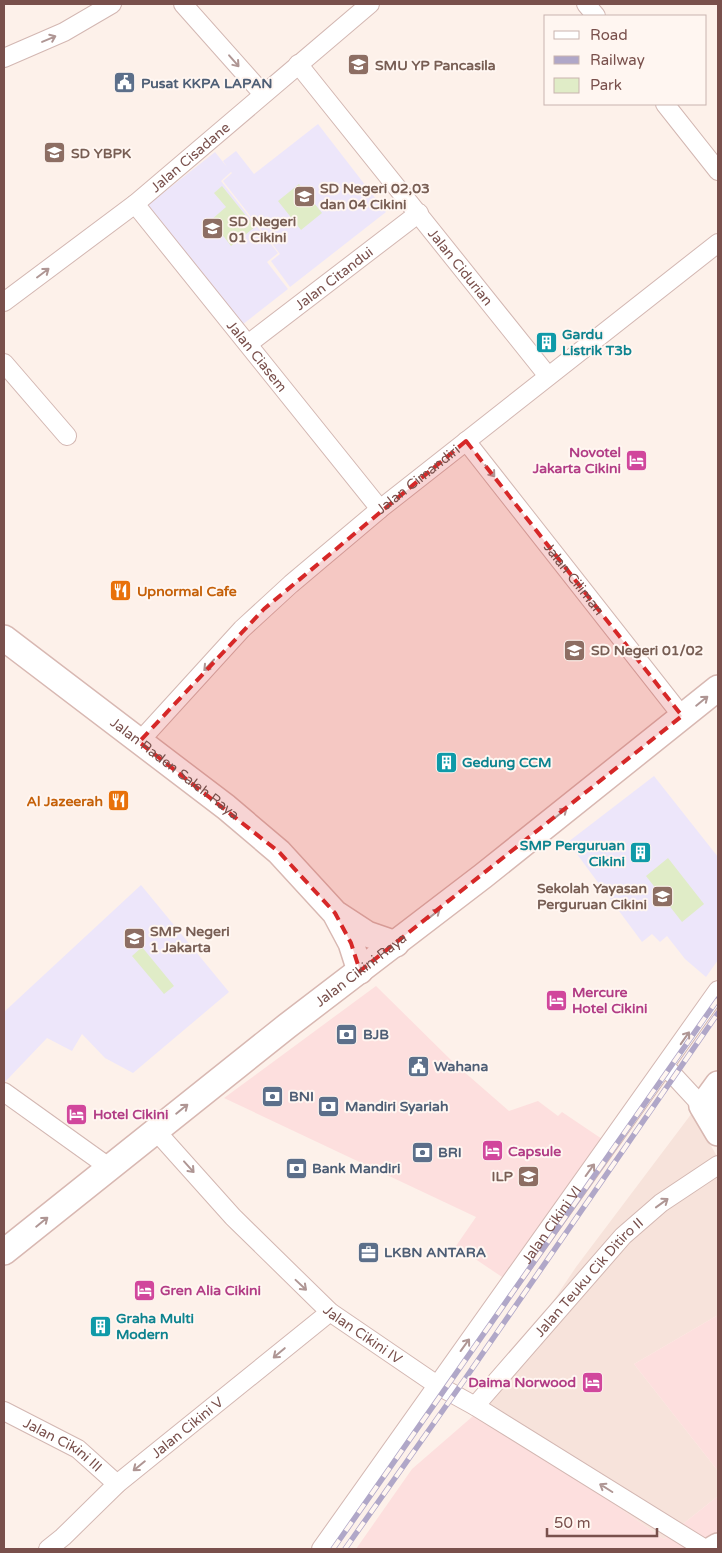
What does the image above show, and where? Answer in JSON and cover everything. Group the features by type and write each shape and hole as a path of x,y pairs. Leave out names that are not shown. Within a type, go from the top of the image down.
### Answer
{"main road":[{"name":"Jalan Raden Saleh Raya","path":"4,638 226,807 279,852 335,913 354,948 360,971"},
{"name":"Jalan Cikini Raya","path":"4,1252 287,1026 396,944 718,688"},
{"name":"Jalan Raden Saleh Raya","path":"335,913 367,934 396,944"},
{"path":"718,1084 702,1106 718,1133"},
{"path":"713,1549 718,1546"}],"street":[{"path":"4,57 64,32 112,4"},
{"path":"184,4 264,94"},
{"name":"Jalan Cisadane","path":"4,302 135,204 370,4"},
{"path":"586,4 595,15"},
{"name":"Jalan Cidurian","path":"298,64 548,376"},
{"path":"666,105 718,171"},
{"name":"Jalan Ciasem","path":"135,204 380,509"},
{"name":"Jalan Citandui","path":"248,344 419,213"},
{"name":"Jalan Cimandiri","path":"139,742 242,629 291,584 380,509 718,243"},
{"path":"4,362 67,436"},
{"name":"Jalan Ciliman","path":"466,441 682,716"},
{"name":"Jalan Cikini VI","path":"437,1385 718,990"},
{"path":"665,1066 702,1106"},
{"path":"4,1092 110,1168"},
{"name":"Jalan Cikini IV","path":"156,1131 234,1217 330,1312 437,1385"},
{"name":"Jalan Teuku Cik Ditiro II","path":"475,1406 623,1236 660,1204 718,1165"},
{"name":"Jalan Cikini V","path":"48,1549 63,1537 117,1484 330,1312"},
{"path":"321,1549 437,1385 475,1406 705,1549"},
{"name":"Jalan Cikini III","path":"4,1411 78,1449 117,1484"}],"highlighted area":[{"path":"466,441 682,716 360,971 351,943 335,913 279,852 139,742 264,609"}],"shaded area":[{"path":"318,124 386,212 290,287 271,261 280,254 223,181 231,172 221,181 278,253 267,262 288,289 242,325 148,205 215,152 227,167 223,161 236,151 254,174"},
{"name":"Sekolah Yayasan Perguruan Cikini","path":"654,776 718,857 718,960 706,977 685,959 667,936 660,942 652,934 642,942 568,842"},
{"name":"SMP Negeri 1 Jakarta","path":"141,885 229,992 133,1073 105,1058 82,1034 72,1051 47,1038 4,1083 4,1012"},
{"path":"376,986 454,1063 509,1111 538,1101 558,1116 562,1112 605,1141 505,1279 456,1246 476,1217 224,1098"},
{"path":"692,1113 718,1158 718,1315 634,1364 718,1471 718,1496 664,1539 480,1410 576,1267"},
{"path":"718,1315 718,1471 634,1364"},
{"path":"480,1410 664,1539 718,1496 718,1549 356,1549 412,1469"}],"green space":[{"path":"299,184 322,213 301,230 278,201"},
{"path":"222,186 255,227 231,246 211,220 226,207 214,193"},
{"path":"668,858 704,904 682,922 646,876"},
{"path":"142,947 174,986 164,994 132,956"}],"railway":[{"path":"333,1549 718,999"},
{"path":"345,1549 718,1013"}],"place":[{"name":"SMU YP Pancasila","path":"359,65"},
{"name":"Pusat KKPA LAPAN","path":"125,83"},
{"name":"SD YBPK","path":"55,153"},
{"name":"SD Negeri 02,03 dan 04 Cikini","path":"304,196"},
{"name":"SD Negeri 01 Cikini","path":"213,229"},
{"name":"Gardu Listrik T3b","path":"546,342"},
{"name":"Novotel Jakarta Cikini","path":"637,460"},
{"name":"Upnormal Cafe","path":"121,591"},
{"name":"SD Negeri 01/02","path":"575,650"},
{"name":"Gedung CCM","path":"446,762"},
{"name":"Al Jazeerah","path":"119,801"},
{"name":"SMP Perguruan Cikini","path":"641,853"},
{"name":"Sekolah Yayasan Perguruan Cikini","path":"663,896"},
{"name":"SMP Negeri 1 Jakarta","path":"134,939"},
{"name":"Mercure Hotel Cikini","path":"556,1000"},
{"name":"BJB","path":"347,1034"},
{"name":"Wahana","path":"418,1066"},
{"name":"BNI","path":"273,1096"},
{"name":"Mandiri Syariah","path":"329,1106"},
{"name":"Hotel Cikini","path":"77,1114"},
{"name":"Capsule","path":"492,1151"},
{"name":"BRI","path":"422,1152"},
{"name":"Bank Mandiri","path":"296,1168"},
{"name":"ILP","path":"529,1176"},
{"name":"LKBN ANTARA","path":"368,1252"},
{"name":"Gren Alia Cikini","path":"144,1290"},
{"name":"Graha Multi Modern","path":"100,1326"},
{"name":"Daima Norwood","path":"592,1382"}]}
